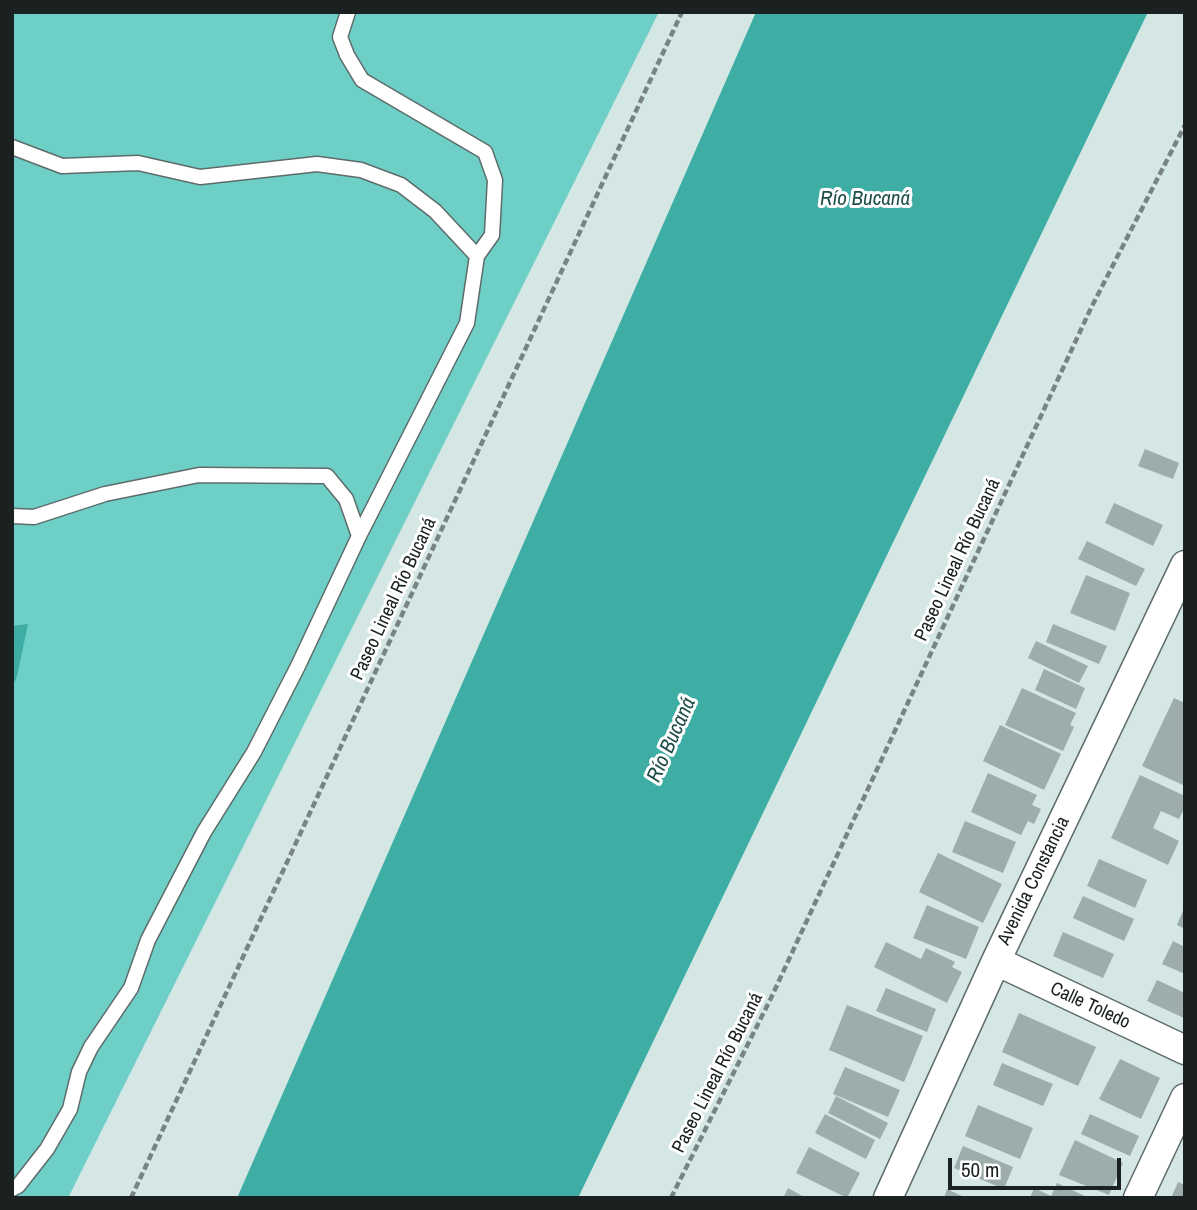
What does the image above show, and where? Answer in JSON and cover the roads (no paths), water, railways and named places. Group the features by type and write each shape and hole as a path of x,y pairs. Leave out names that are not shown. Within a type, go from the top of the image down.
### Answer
{"street":[{"name":"Avenida Constancia","path":"888,1198 996,961 1185,565"},
{"name":"Calle Toledo","path":"996,961 1185,1050"},
{"path":"1138,1198 1185,1098"}],"lane":[{"path":"12,1189 18,1186 47,1149 71,1109 79,1072 91,1047 131,988 148,940 204,832 254,752 467,323 477,256 492,235 495,180 485,152 362,80 346,55 340,37 348,12"},
{"path":"12,147 62,166 138,163 200,177 317,163 360,170 401,185 435,211 477,256"},
{"path":"12,516 34,517 104,494 199,475 327,476 346,499 359,536"}],"water":[{"name":"Río Bucaná","path":"756,12 1148,12 578,1198 237,1198"},
{"path":"28,624 17,676 12,688 12,626"}]}
